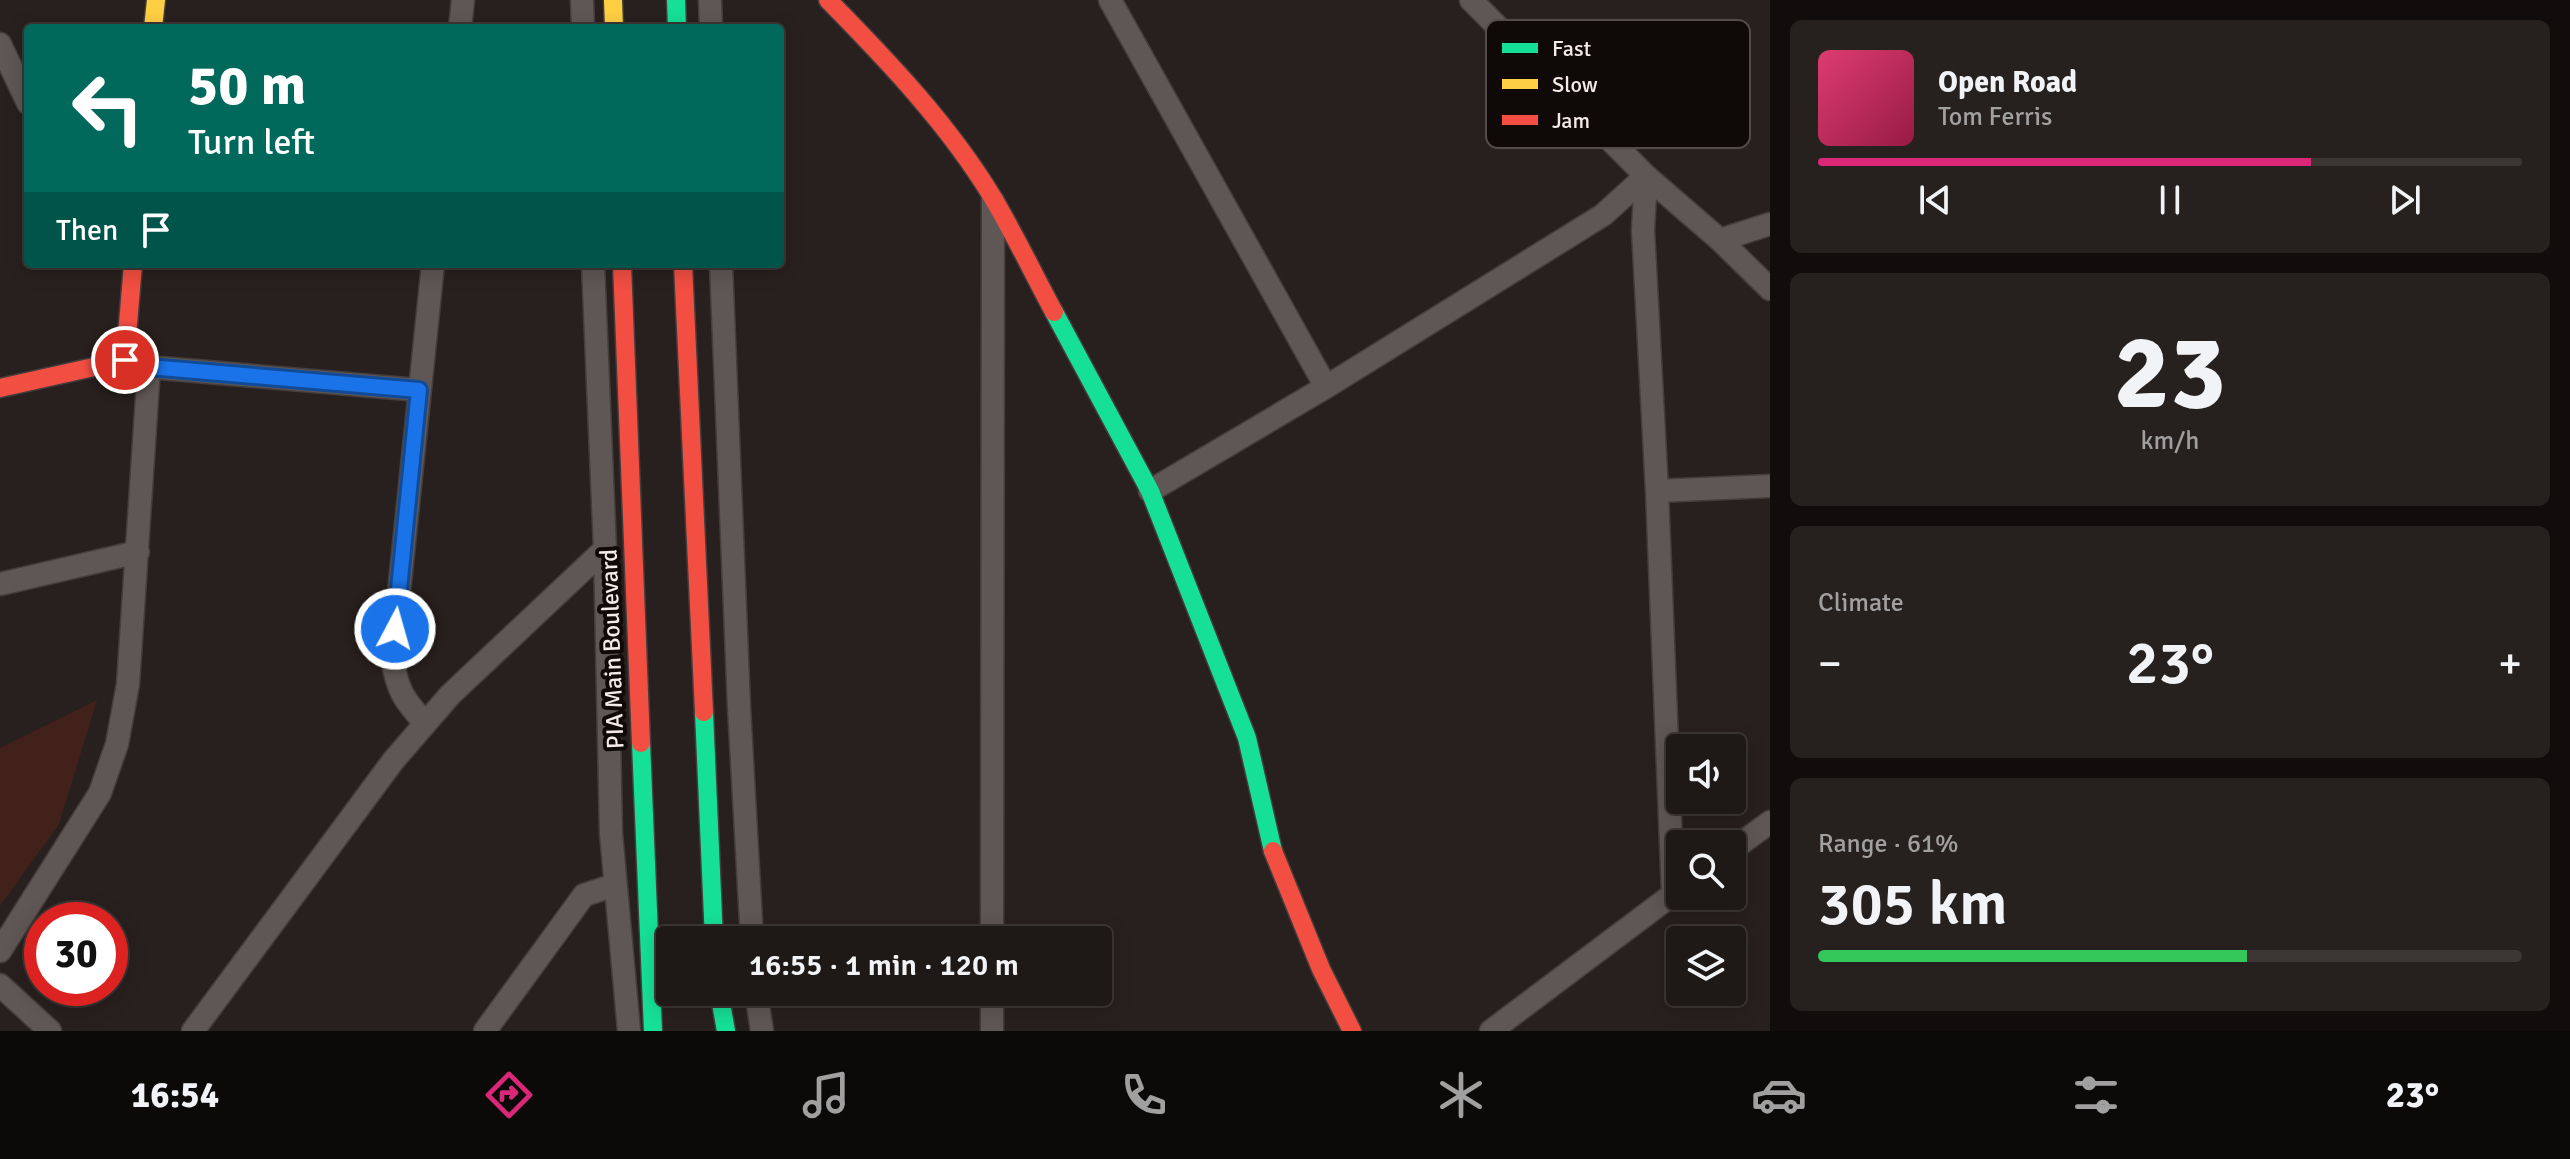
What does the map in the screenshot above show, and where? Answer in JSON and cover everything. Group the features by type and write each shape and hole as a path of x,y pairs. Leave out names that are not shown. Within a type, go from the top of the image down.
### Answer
{"main road":[{"path":"153,24 156,0"},
{"path":"613,0 614,24"},
{"path":"676,0 677,24"},
{"path":"828,0 913,91 953,140 993,198 1150,491 1247,738 1273,852 1321,969 1352,1031"},
{"path":"0,388 125,360 133,268"},
{"name":"PIA Main Boulevard","path":"622,268 653,1031"},
{"path":"683,268 713,926"},
{"path":"722,1006 726,1031"}],"street":[{"path":"460,24 463,0"},
{"path":"582,0 583,24"},
{"path":"710,0 711,24"},
{"path":"1110,0 1326,387"},
{"path":"1471,0 1491,20"},
{"path":"0,44 24,95"},
{"path":"1618,148 1770,289"},
{"path":"1150,491 1326,387 1603,215 1646,176"},
{"path":"1646,176 1643,230 1673,830"},
{"path":"992,926 993,198"},
{"path":"1720,240 1770,224"},
{"path":"425,723 397,686 392,659 433,268"},
{"path":"593,268 605,549 611,833 629,1031"},
{"path":"721,268 751,926"},
{"path":"125,360 149,367 419,390"},
{"path":"0,951 100,793 113,756 128,684 149,367"},
{"path":"1657,491 1770,486"},
{"path":"193,1031 393,761 425,723 450,695 605,549"},
{"path":"0,584 138,552"},
{"path":"1746,840 1770,822"},
{"path":"485,1031 584,895 615,885"},
{"path":"1491,1031 1666,900"},
{"path":"0,985 50,1031"},
{"path":"758,1006 762,1031"},
{"path":"992,1006 992,1031"}],"shaded area":[{"path":"97,700 59,824 0,906 0,748"}],"traffic: fast":[{"path":"676,0 677,24"},
{"path":"1054,312 1150,491 1247,738 1273,851"},
{"path":"704,712 713,926"},
{"path":"641,743 653,1031"},
{"path":"722,1006 726,1031"}],"traffic: slow":[{"path":"153,24 156,0"},
{"path":"613,0 614,24"}],"traffic: jam":[{"path":"828,0 895,70 976,171 1054,312"},
{"path":"0,388 125,360 133,268"},
{"path":"622,268 641,743"},
{"path":"683,268 704,712"},
{"path":"1273,851 1321,969 1352,1031"}],"route":[{"path":"125,360 149,367 419,390 395,629"}]}
